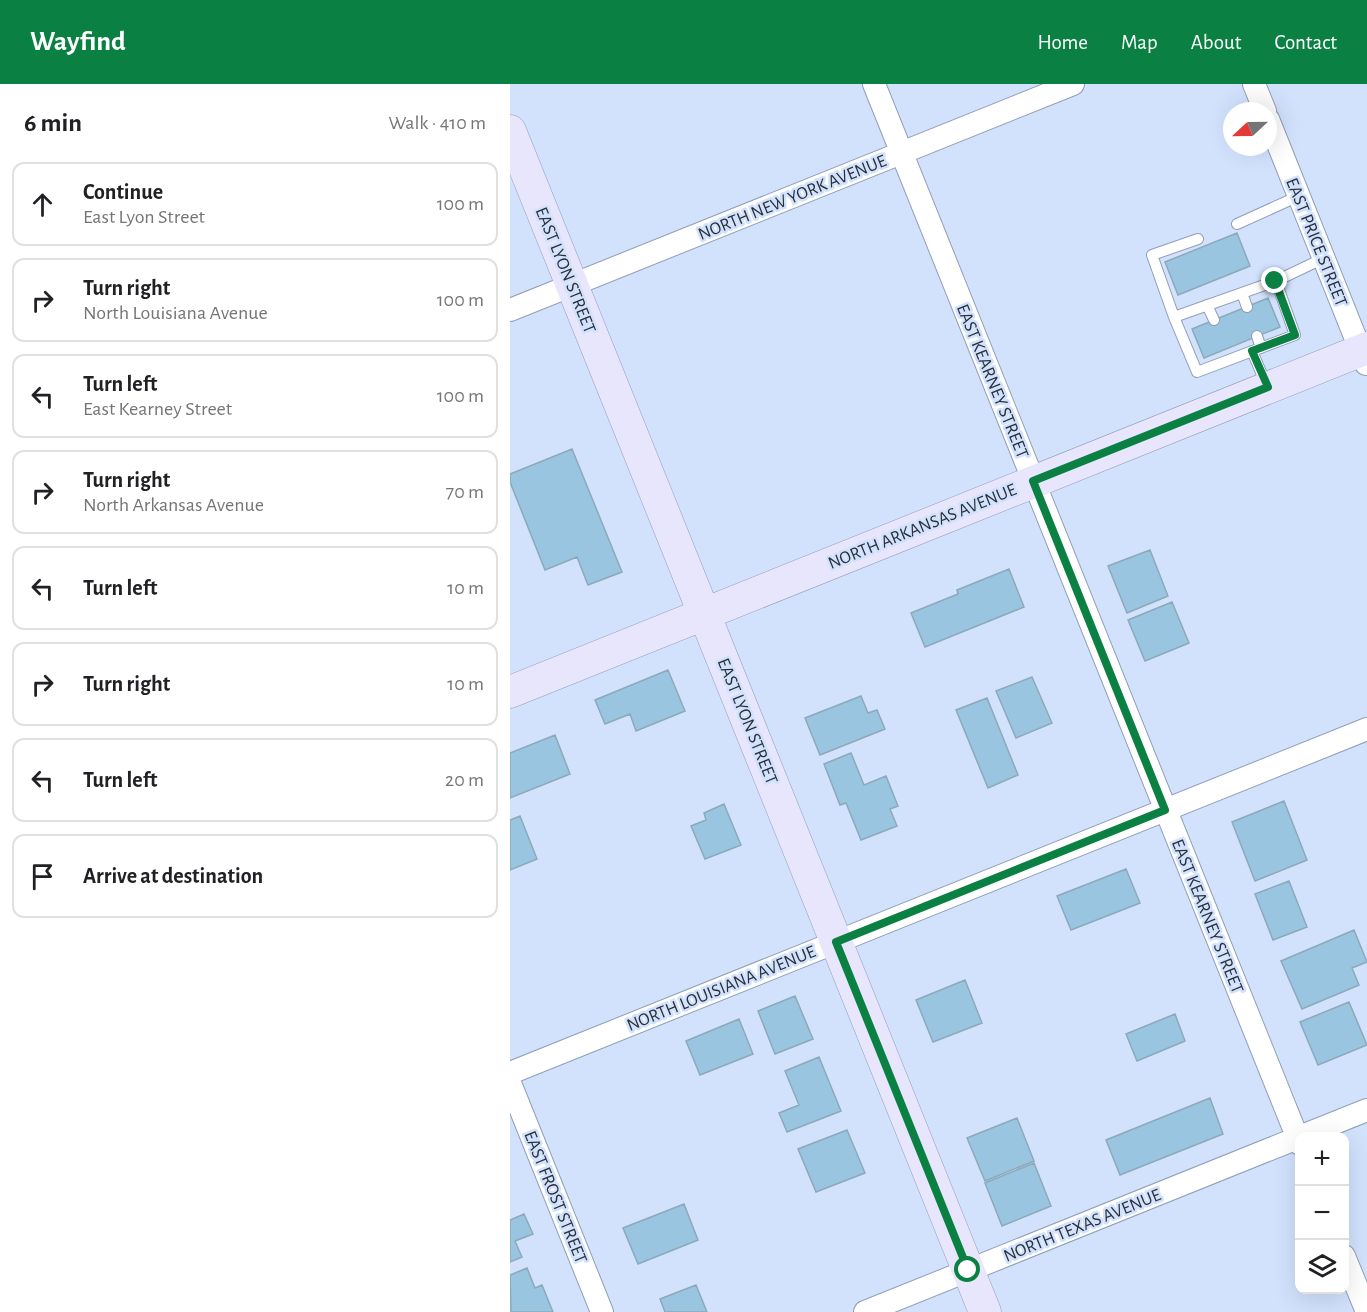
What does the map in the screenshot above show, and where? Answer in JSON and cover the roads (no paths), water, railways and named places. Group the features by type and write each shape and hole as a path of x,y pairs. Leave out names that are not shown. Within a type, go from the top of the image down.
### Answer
{"main road":[{"name":"EAST LYON STREET","path":"510,131 985,1312"},
{"name":"NORTH ARKANSAS AVENUE","path":"510,692 1268,387 1365,354"}],"street":[{"name":"EAST KEARNEY STREET","path":"874,84 1296,1132"},
{"name":"NORTH NEW YORK AVENUE","path":"510,310 1073,84"},
{"path":"1254,84 1261,102"},
{"name":"EAST PRICE STREET","path":"1277,141 1365,354"},
{"name":"NORTH LOUISIANA AVENUE","path":"510,1073 1367,729"},
{"name":"EAST FROST STREET","path":"510,1083 602,1312"},
{"name":"NORTH TEXAS AVENUE","path":"1315,1132 1367,1110"},
{"name":"NORTH TEXAS AVENUE","path":"865,1312 1295,1141"},
{"path":"1349,1268 1367,1312"}],"lane":[{"path":"1237,224 1299,196"},
{"path":"1198,239 1152,255 1197,372 1228,354 1256,349 1295,335 1275,281"},
{"path":"1174,317 1275,281 1324,258"},
{"path":"1242,293 1247,307"},
{"path":"1207,305 1214,320"},
{"path":"1257,336 1256,349 1268,387"}]}
